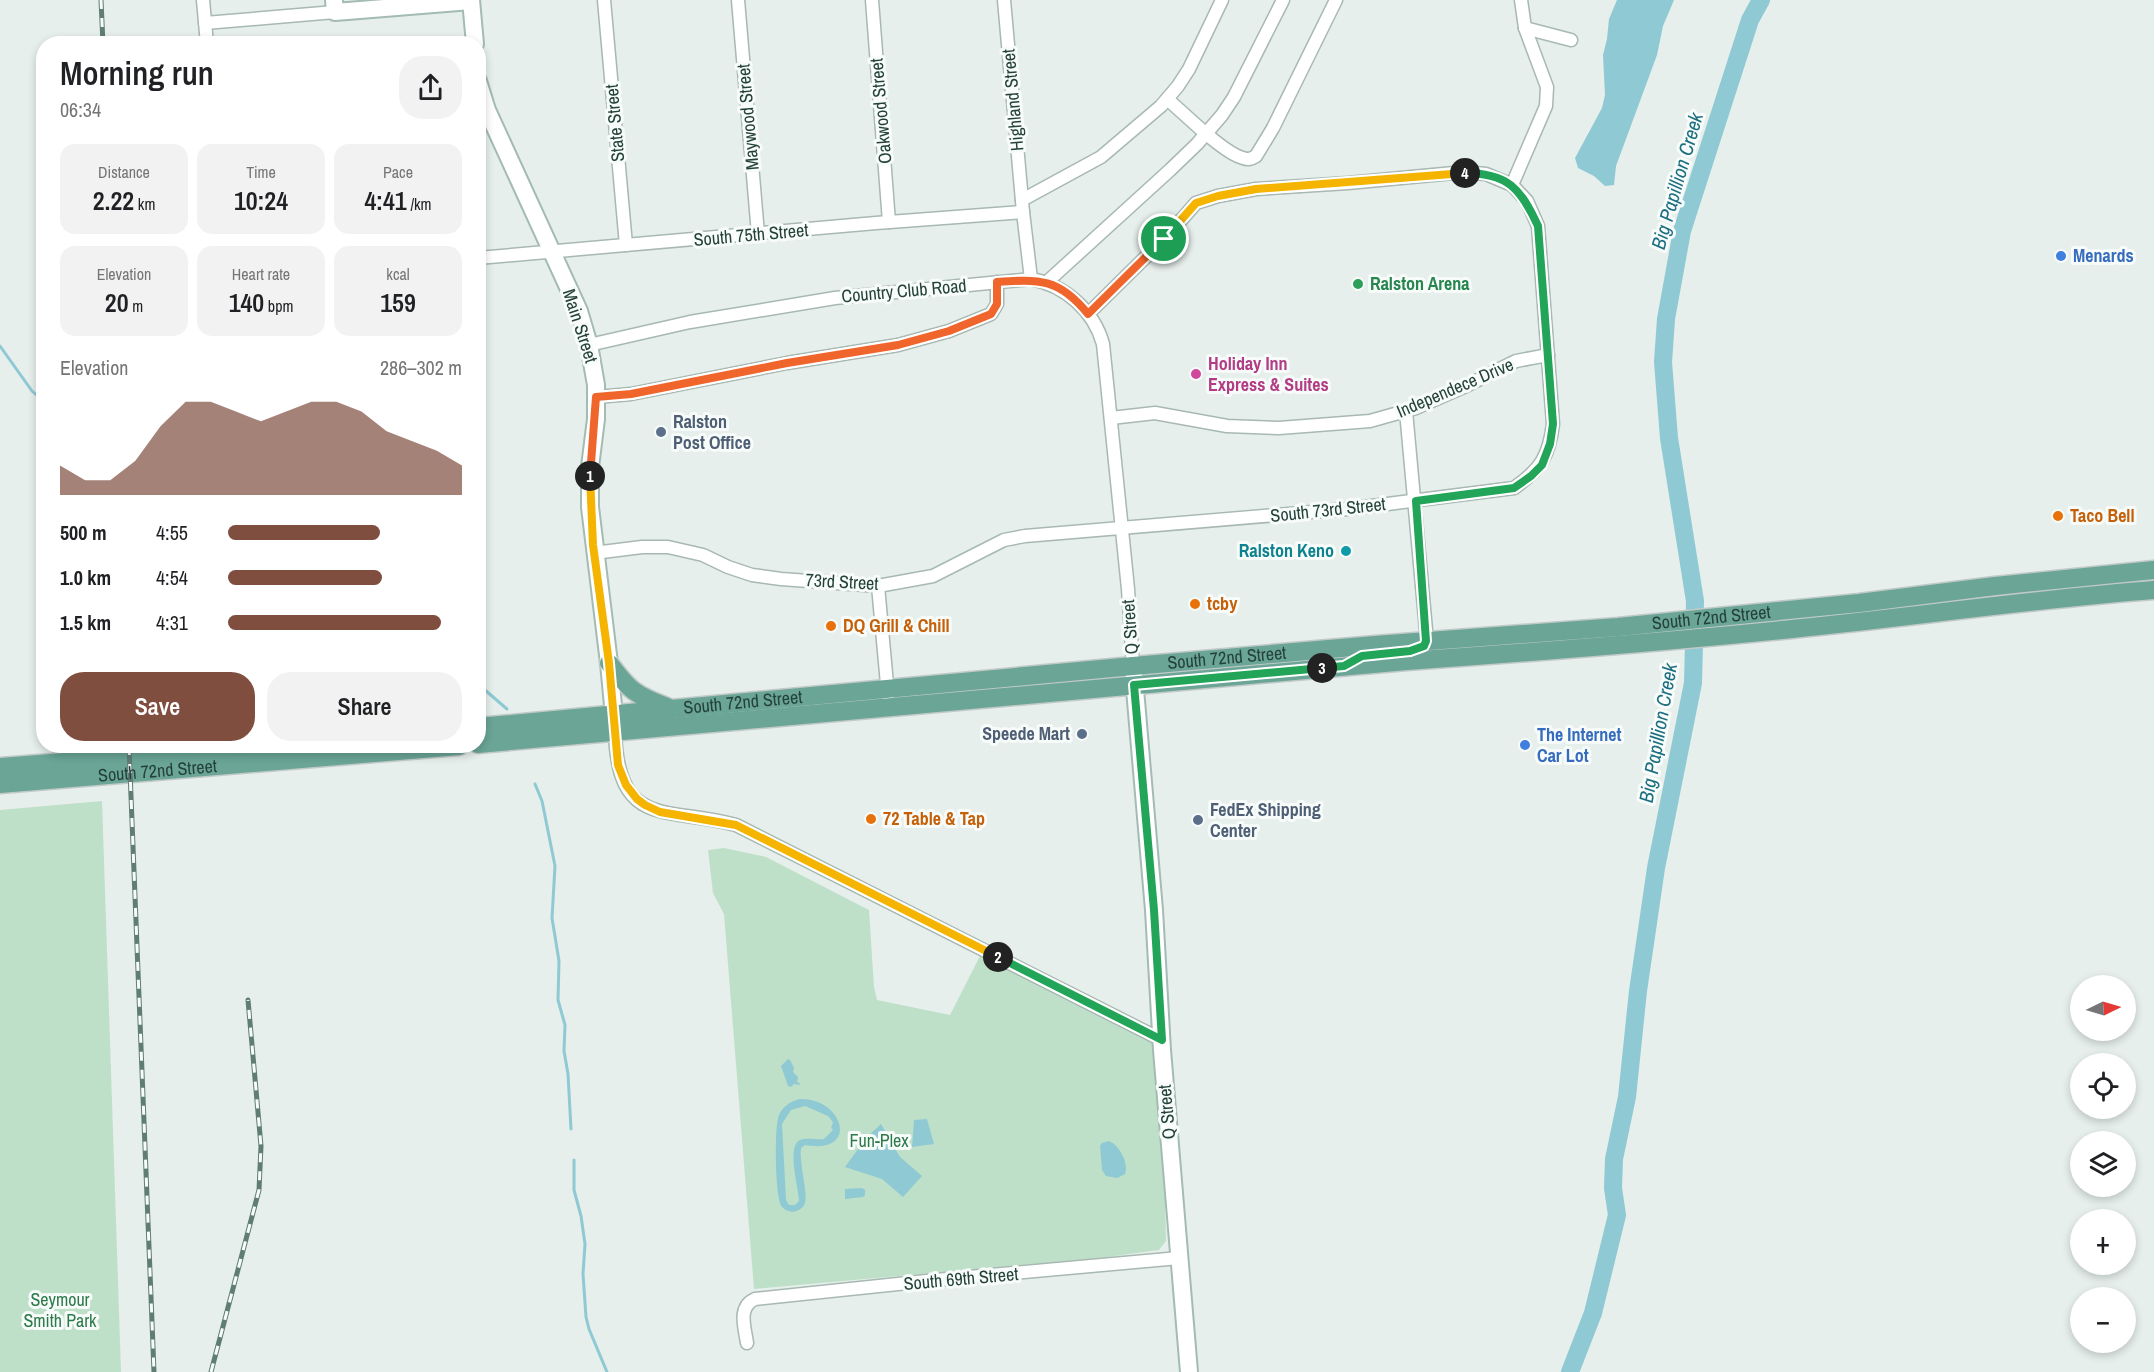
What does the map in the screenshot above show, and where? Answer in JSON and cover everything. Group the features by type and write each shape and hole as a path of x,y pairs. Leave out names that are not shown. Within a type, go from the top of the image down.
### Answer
{"main road":[{"path":"335,6 471,0 474,36"},
{"name":"Main Street","path":"486,107 579,311 595,372 596,397 589,488 594,553 609,663 615,732"},
{"name":"South 72nd Street","path":"486,743 615,732 1133,666 1739,615 2154,570"},
{"name":"South 72nd Street","path":"486,726 671,708 1134,685 1737,634 2154,590"},
{"path":"1344,666 1362,656 1417,650 1424,646 1426,641"},
{"path":"609,663 632,691 642,698 671,708"},
{"name":"Q Street","path":"1133,666 1189,1372"},
{"name":"South 72nd Street","path":"0,767 177,753"},
{"name":"South 72nd Street","path":"0,784 374,753"}],"street":[{"path":"203,0 206,36"},
{"path":"471,0 477,0"},
{"name":"State Street","path":"604,0 626,245"},
{"name":"Maywood Street","path":"738,0 758,234"},
{"name":"Oakwood Street","path":"872,0 889,222"},
{"name":"Highland Street","path":"1004,0 1022,206"},
{"path":"1031,279 1022,206 1101,157 1167,99 1189,69 1222,0"},
{"path":"1047,282 1170,170 1222,115 1234,98 1282,0"},
{"path":"1167,99 1206,133 1239,157 1245,159 1256,156 1273,128 1336,0"},
{"path":"1512,185 1546,106 1547,87 1525,28 1521,0"},
{"path":"205,23 335,6"},
{"path":"1525,28 1571,40"},
{"path":"1088,314 1168,235 1196,203 1218,196 1256,189 1347,183 1454,172 1486,174 1512,185 1527,201 1538,226 1548,355"},
{"name":"South 75th Street","path":"486,257 889,222 1022,206"},
{"name":"Q Street","path":"1031,279 1047,282 1059,288 1088,314 1103,345 1122,528 1133,666"},
{"name":"Country Club Road","path":"589,345 690,322 835,298 1031,279"},
{"path":"596,397 631,394 921,339 991,314 997,304 997,282"},
{"name":"Independece Drive","path":"1111,418 1155,413 1227,426 1279,428 1370,421 1406,411 1464,387 1516,361 1548,355"},
{"name":"South 73rd Street","path":"1122,528 1243,519 1514,488 1542,465 1550,444 1553,424 1548,355"},
{"path":"1406,411 1416,501 1426,641"},
{"name":"73rd Street","path":"594,553 642,547 668,547 693,552 728,567 752,574 781,579 878,586 933,576 1004,540 1025,536 1122,528"},
{"path":"878,586 888,698"},
{"path":"615,732 621,776 626,785 645,805 660,812 736,825 1162,1040"},
{"name":"South 69th Street","path":"747,1343 744,1313 746,1306 755,1299 1179,1258"}],"green space":[{"name":"Seymour Smith Park","path":"102,801 121,1372 0,1372 0,810"},
{"name":"Fun-Plex","path":"724,848 766,857 869,910 874,987 877,1000 950,1015 981,954 1154,1040 1164,1153 1166,1241 1159,1250 1100,1258 754,1289 724,914 713,893 708,850"}],"water":[{"path":"1617,0 1674,0 1663,26 1657,55 1616,166 1614,185 1605,186 1594,176 1578,168 1575,158 1602,108 1605,95 1603,55 1609,19"},
{"path":"788,1059 794,1068 793,1072 798,1077 799,1085 788,1086 781,1066"},
{"path":"797,1100 815,1101 827,1107 840,1125 839,1135 834,1142 822,1146 805,1145 801,1148 806,1198 801,1209 792,1212 782,1207 778,1191 776,1132 779,1115 788,1104","holes":["805,1106 828,1116 833,1122 831,1128 833,1130 824,1139 803,1139 796,1144 794,1168 799,1201 795,1205 789,1205 786,1200 782,1124 791,1110"]},
{"path":"927,1119 934,1144 912,1147 914,1120"},
{"path":"881,1124 900,1157 922,1176 903,1197 882,1179 845,1167 866,1138"},
{"path":"1109,1141 1120,1150 1126,1165 1125,1174 1117,1178 1106,1176 1102,1170 1100,1146"},
{"path":"862,1188 865,1190 863,1197 845,1199 845,1189"}],"waterway":[{"name":"Big Papillion Creek","path":"1570,1372 1593,1313 1617,1215 1613,1188 1614,1159 1627,1097 1638,991 1656,868 1693,683 1695,601 1669,438 1663,362 1666,319 1682,231 1750,20 1761,0"},
{"path":"0,346 36,395"},
{"path":"486,691 507,709"},
{"path":"535,784 542,801 555,866 552,918 559,961 558,1000 565,1025 564,1051 568,1074 571,1129"},
{"path":"574,1160 574,1190 585,1244 583,1274 586,1317 607,1372"}],"railway":[{"path":"101,0 103,36"},
{"path":"129,753 154,1372"},
{"path":"211,1372 259,1190 261,1146 248,1000"}],"place":[{"name":"Menards","path":"2061,256"},
{"name":"Ralston Arena","path":"1358,284"},
{"name":"Holiday Inn Express & Suites","path":"1196,374"},
{"name":"Ralston Post Office","path":"661,432"},
{"name":"Taco Bell","path":"2058,516"},
{"name":"Ralston Keno","path":"1346,551"},
{"name":"tcby","path":"1195,604"},
{"name":"DQ Grill & Chill","path":"831,626"},
{"name":"Speede Mart","path":"1082,734"},
{"name":"The Internet Car Lot","path":"1525,745"},
{"name":"72 Table & Tap","path":"871,819"},
{"name":"FedEx Shipping Center","path":"1198,820"}],"route":[{"path":"1454,172 1486,174 1512,185 1527,201 1538,226 1553,424 1550,444 1542,465 1514,488 1416,501 1426,641 1421,648 1362,656 1344,666 1134,685 1150,855 1162,1040 736,825 655,811 637,799 626,785 618,765 613,695 593,545 589,488 596,397 631,394 751,369 898,345 949,331 991,314 995,310 997,282 1031,279 1047,282 1059,288 1088,314 1164,239 1196,203 1218,196 1256,189 1347,183 1454,172"}]}
